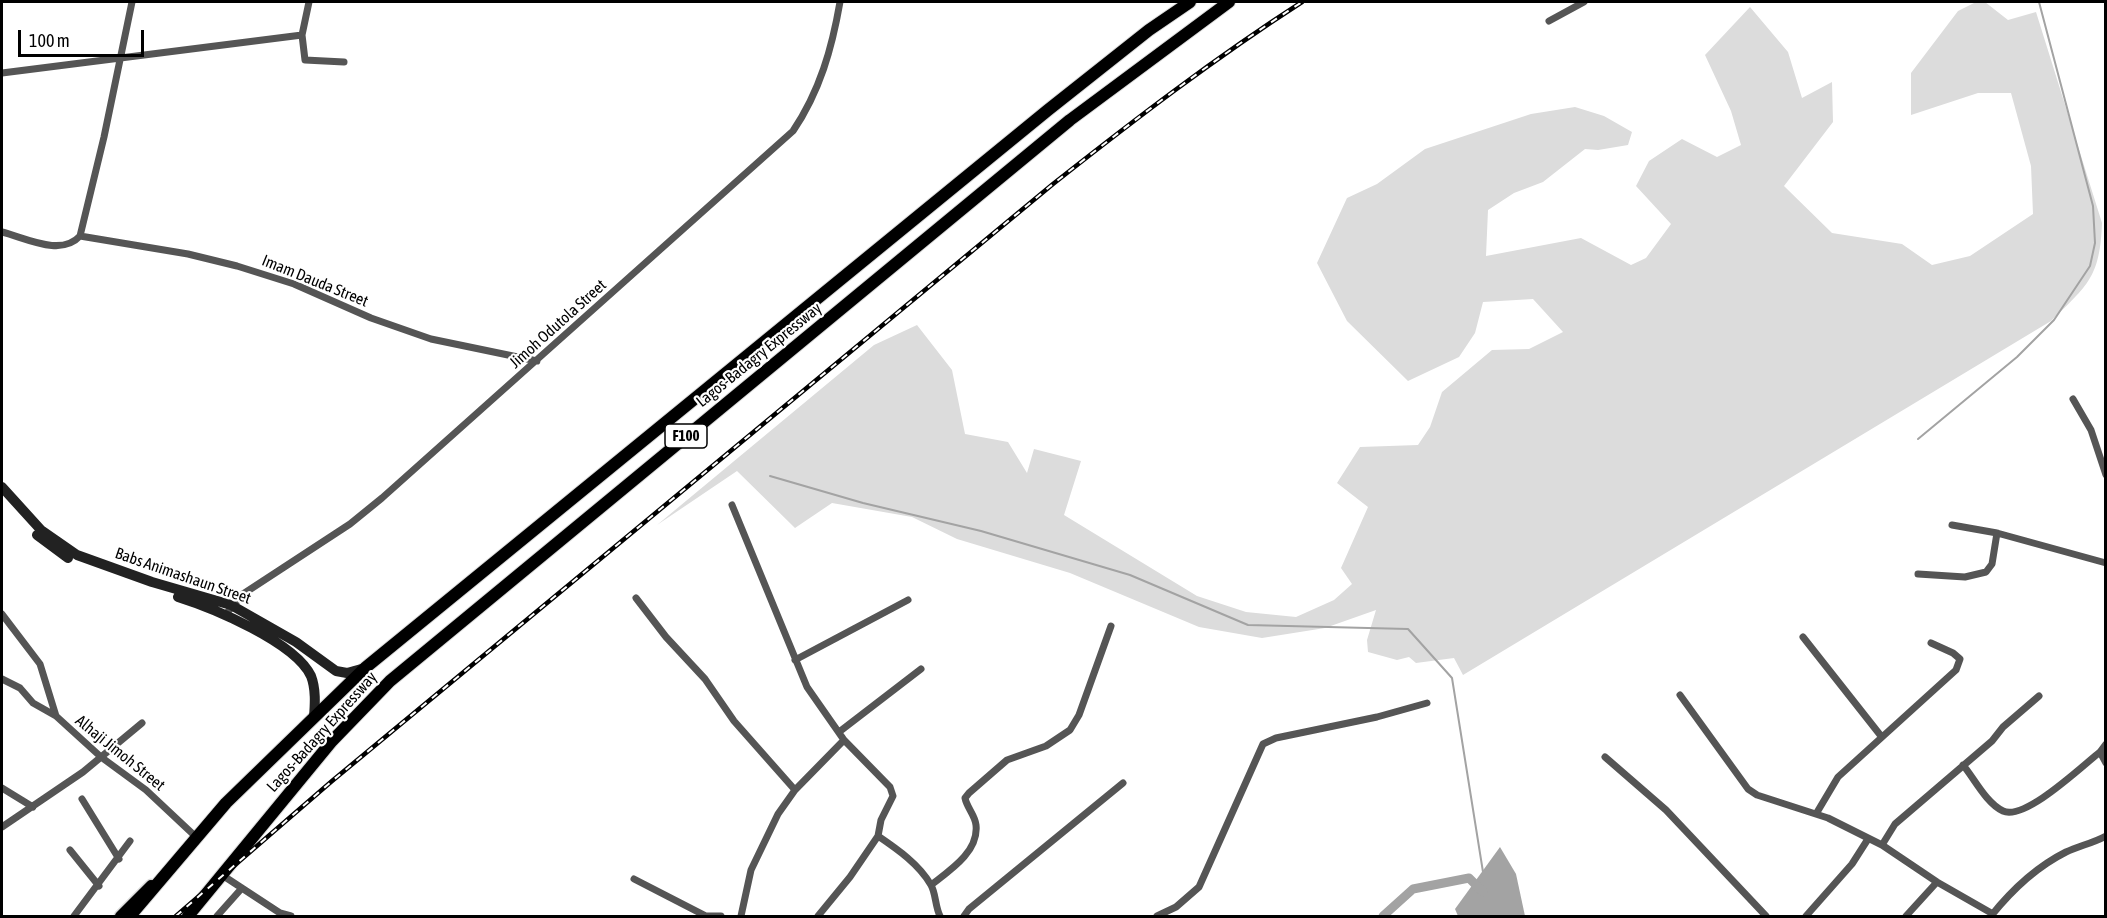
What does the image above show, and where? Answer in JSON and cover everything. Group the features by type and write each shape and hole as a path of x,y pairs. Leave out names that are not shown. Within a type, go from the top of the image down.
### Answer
{"highway":[{"name":"Lagos-Badagry Expressway","path":"130,916 195,836 365,668 1048,110 1149,30 1190,2"},
{"name":"Lagos-Badagry Expressway","path":"188,916 332,741 390,681 1070,120 1229,2"}],"main road":[{"name":"Babs Animashaun Street","path":"2,487 41,530 77,555 229,609 296,642 336,671 347,673 365,668"},
{"name":"Babs Animashaun Street","path":"2,498 42,540 60,554 110,575 229,609 305,667 314,686 314,717"},
{"name":"Lagos-Badagry Expressway","path":"120,916 163,874"}],"street":[{"path":"80,236 132,2"},
{"path":"309,2 302,34 305,60 344,62"},
{"name":"Jimoh Odutola Street","path":"229,609 243,594 358,518 537,362 793,131 814,96 828,56 840,2"},
{"path":"1549,21 1584,2"},
{"path":"2,73 302,34"},
{"name":"Imam Dauda Street","path":"2,232 57,246 72,244 80,236 188,254 294,284 371,318 431,339 537,362"},
{"path":"2073,399 2091,430 2106,475"},
{"path":"732,505 807,687 844,740 890,787 893,796 881,820 878,836 850,877 818,916"},
{"path":"1952,525 1997,534 2106,563"},
{"path":"1918,574 1965,577 1986,572 1992,564 1997,534"},
{"path":"636,598 666,637 705,680 734,721 795,790"},
{"path":"795,660 909,600"},
{"name":"Alhaji Jimoh Street","path":"2,614 40,664 56,716 101,758 146,790 195,836"},
{"path":"931,885 953,868 974,841 976,826 965,798 969,793 1007,760 1046,746 1070,730 1079,714 1111,626"},
{"path":"1803,637 1881,736"},
{"path":"1816,814 1838,777 1881,736 1934,693 1956,670 1960,659 1953,653 1931,643"},
{"path":"839,732 921,669"},
{"path":"2,679 20,688 33,703 56,716"},
{"path":"1680,695 1748,789 1757,795 1816,814 1882,845 1992,915 2042,868 2066,852 2106,836"},
{"path":"1882,845 1895,824 1992,741 2039,696"},
{"path":"1157,916 1176,907 1199,887 1263,744 1276,738 1377,717 1427,703"},
{"path":"2,827 101,758 142,723"},
{"path":"741,916 757,854 778,814 795,790 844,740"},
{"path":"1963,765 1994,804 2003,811 2012,813 2034,805 2100,752 2106,744"},
{"path":"2100,752 2106,763"},
{"path":"1605,757 1666,810 1766,916"},
{"path":"964,916 969,909 1088,815 1123,783"},
{"path":"2,788 33,807"},
{"path":"82,799 119,859"},
{"path":"878,836 912,862 931,885 934,906 940,916"},
{"path":"1806,916 1852,864 1869,839"},
{"path":"74,916 119,859 130,841"},
{"path":"70,850 80,866 99,885"},
{"path":"222,875 280,913 291,916"},
{"path":"634,879 706,916 721,916"},
{"path":"1906,916 1937,882"},
{"path":"218,916 242,888"}],"shaded area":[{"path":"1976,2 1985,2 2008,20 2036,12 2102,223 2098,256 2090,279 2051,321 1463,675 1454,658 1416,663 1409,657 1397,660 1368,652 1367,640 1376,610 1325,628 1262,638 1199,627 1070,573 957,539 912,517 832,503 795,528 737,471 657,525 874,345 917,325 952,370 965,434 1008,442 1027,473 1034,449 1081,461 1064,515 1197,596 1246,612 1296,617 1334,600 1352,584 1341,568 1368,507 1337,483 1360,447 1418,445 1430,427 1442,392 1492,350 1529,349 1563,332 1533,299 1483,302 1475,333 1459,357 1408,381 1347,321 1317,263 1347,198 1377,184 1425,149 1531,114 1575,107 1604,116 1632,132 1628,145 1598,150 1585,149 1543,182 1514,193 1488,210 1486,256 1581,238 1631,265 1646,258 1671,224 1636,186 1649,161 1682,139 1717,157 1741,145 1731,111 1705,55 1750,7 1788,52 1802,98 1832,82 1833,122 1784,186 1832,233 1902,244 1932,265 1970,256 2033,214 2031,166 2011,93 1978,93 1911,115 1911,73 1958,11"},
{"path":"1500,847 1516,874 1525,916 1458,916 1455,909"}],"waterway":[{"path":"1918,439 2017,357 2054,320 2090,266 2095,243 2093,206 2039,2"},
{"path":"770,476 863,503 981,531 1130,575 1248,625 1408,629 1452,678 1483,872"},
{"path":"1383,916 1413,889 1469,878 1483,892"}],"railway":[{"path":"176,916 332,781 1053,184 1175,90 1302,2"}]}
